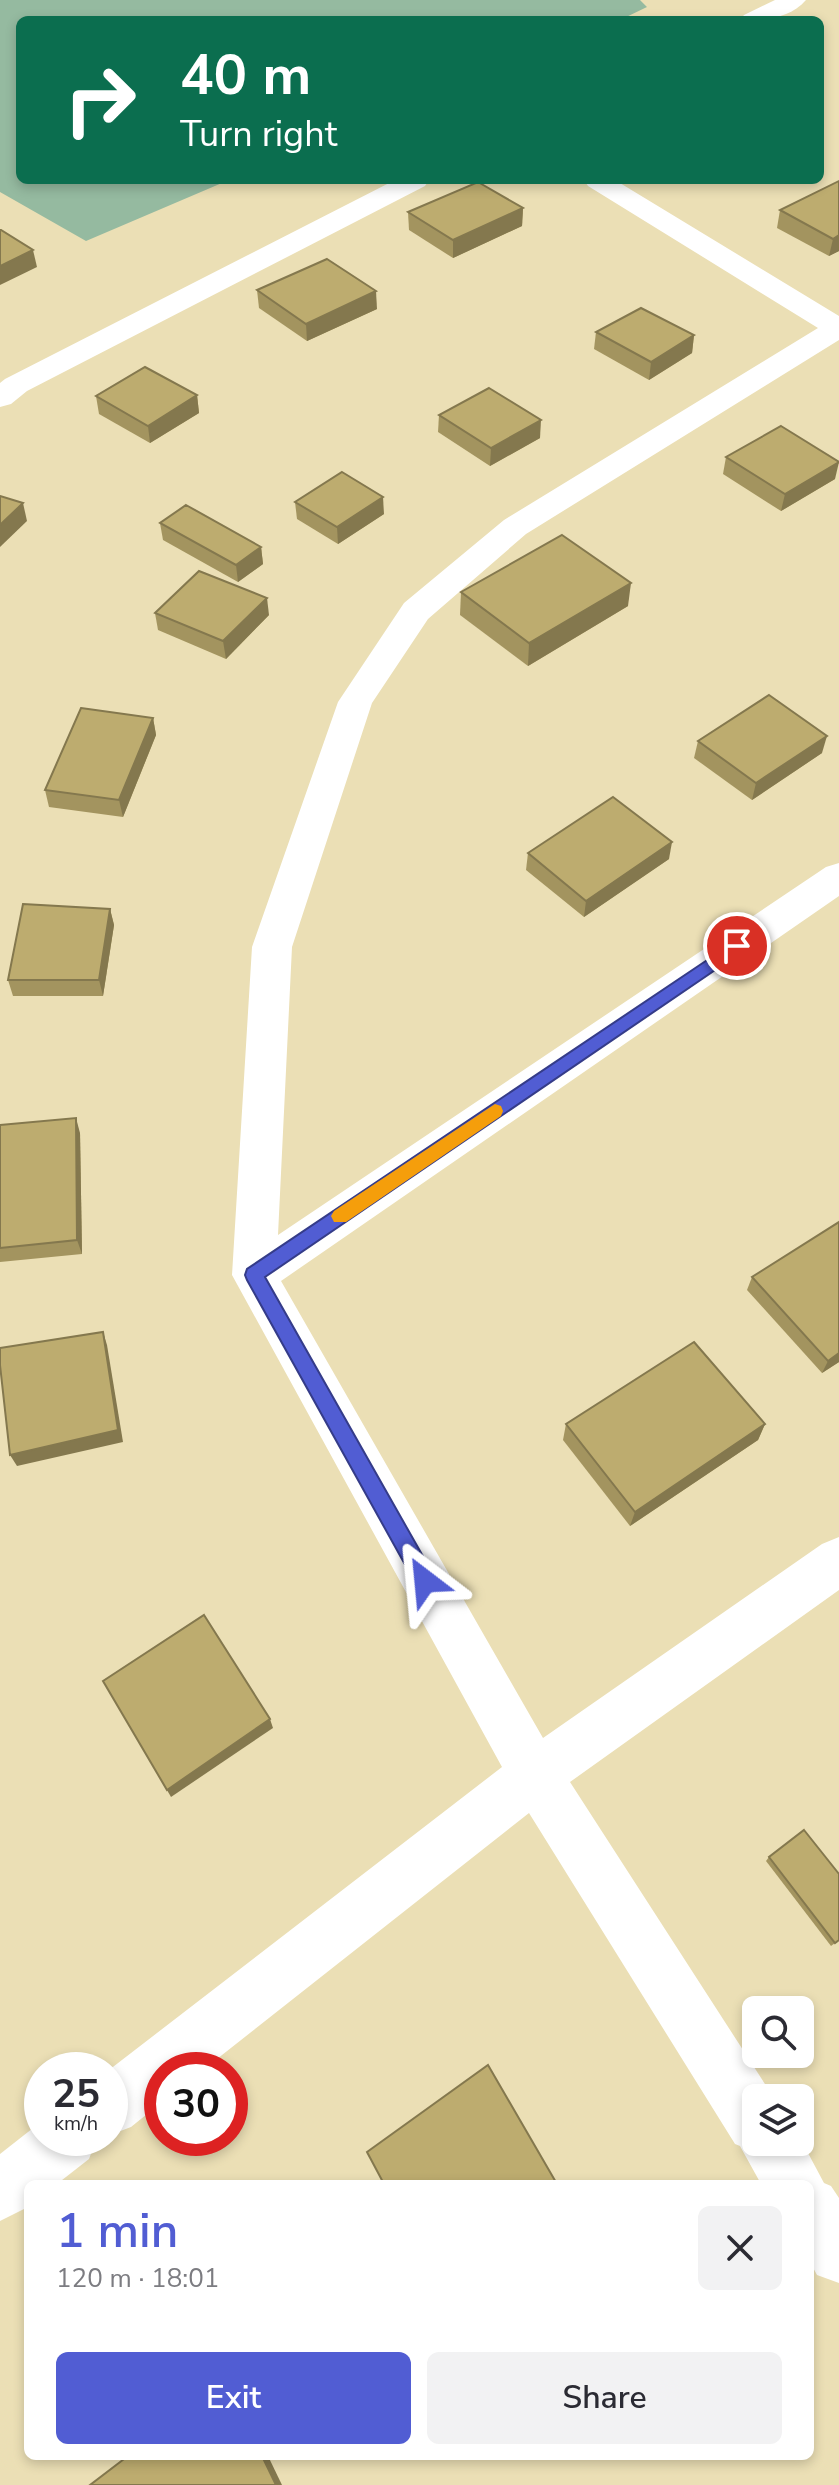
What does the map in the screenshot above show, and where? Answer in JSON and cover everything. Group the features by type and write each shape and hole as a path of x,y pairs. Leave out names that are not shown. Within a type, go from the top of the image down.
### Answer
{"street":[{"path":"760,16 794,0"},
{"path":"0,398 44,370 408,184"},
{"path":"604,184 839,328 515,527 416,611 355,702 272,947 254,1275 535,1775 742,2101"},
{"path":"254,1275 839,877"},
{"path":"128,2092 535,1775 839,1561"},
{"path":"0,2191 45,2156"},
{"path":"777,2156 792,2180"},
{"path":"814,2213 839,2253"}],"green space":[{"path":"0,0 640,0 647,7 628,16 16,16 16,184 220,184 86,241 0,192"}],"building":[{"path":"839,181 839,235 833,239 780,210"},
{"path":"473,184 481,184 523,208 453,240 408,212"},
{"path":"1,230 33,250 0,266"},
{"path":"327,259 376,291 306,324 257,290"},
{"path":"641,308 694,335 651,362 596,332"},
{"path":"145,367 197,395 148,426 96,396"},
{"path":"489,388 541,420 491,448 439,415"},
{"path":"781,426 839,462 785,494 726,457"},
{"path":"342,472 383,497 337,527 295,502"},
{"path":"0,496 23,503 0,525"},
{"path":"186,505 261,547 236,565 160,523"},
{"path":"562,535 631,583 529,643 461,592"},
{"path":"199,571 267,598 223,641 155,613"},
{"path":"769,695 827,736 756,783 698,741"},
{"path":"81,708 153,718 119,800 45,790"},
{"path":"613,797 672,842 586,901 528,853"},
{"path":"23,904 110,909 99,980 8,980"},
{"path":"76,1118 77,1240 0,1248 0,1125"},
{"path":"839,1222 839,1353 828,1361 752,1277"},
{"path":"103,1332 118,1430 10,1455 0,1348"},
{"path":"694,1342 765,1424 635,1512 566,1424"},
{"path":"204,1615 270,1719 167,1790 103,1681"},
{"path":"804,1830 839,1874 839,1940 835,1943 769,1857"},
{"path":"488,2065 555,2180 382,2180 367,2152"},
{"path":"123,2460 264,2460 276,2485 90,2485"}],"slow traffic":[{"path":"340,1216 495,1111"}],"route":[{"path":"425,1581 254,1275 737,946"}]}
